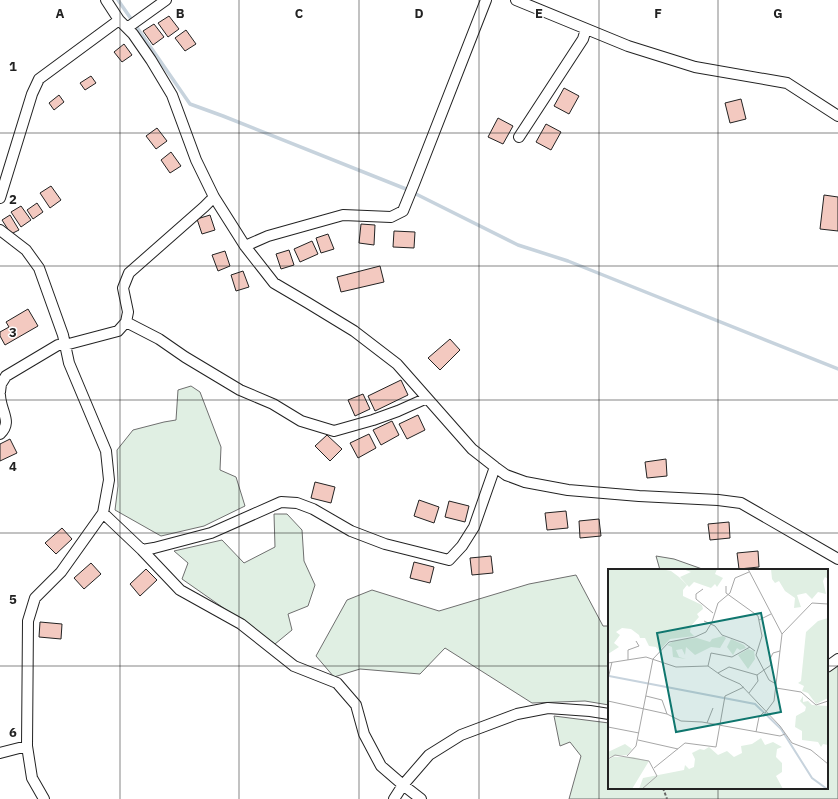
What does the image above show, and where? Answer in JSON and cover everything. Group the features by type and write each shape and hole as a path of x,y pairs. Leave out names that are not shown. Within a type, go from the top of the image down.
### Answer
{"street":[{"path":"106,0 119,20 127,28 151,60 172,95 196,160 214,197 245,246 274,284 354,331 397,364 472,449 495,467 506,475 525,482 568,490 639,496 718,500 741,503 838,559"},
{"path":"127,28 166,0"},
{"path":"245,246 268,236 343,215 391,217 403,211 486,0"},
{"path":"516,0 628,46 695,67 787,83 838,116"},
{"path":"0,194 32,94 39,80 119,20"},
{"path":"519,137 583,39 586,29"},
{"path":"0,392 1,384 6,376 58,345 65,345 118,331 126,322 128,312 123,288 129,273 214,197"},
{"path":"0,230 26,250 39,268 63,334 69,363 106,451 109,480 103,513 61,572 35,598 28,620 27,746 32,778 44,799"},
{"path":"126,322 159,339 185,357 240,390 273,404 302,421 334,431 373,420 427,398"},
{"path":"0,395 1,404 6,417 6,426 0,434"},
{"path":"142,550 211,533 281,502 286,502 298,503 308,507 351,531 385,544 449,560 462,546 474,527 495,467"},
{"path":"103,513 142,550 180,590 241,624 294,666 337,683 356,705 364,734 381,766 421,799"},
{"path":"828,666 838,659"},
{"path":"394,799 403,785 429,755 461,735 517,714 548,708 608,714"},
{"path":"0,753 27,746"}],"path":[{"path":"663,789 667,799"}],"green space":[{"path":"191,386 200,392 221,447 220,470 236,477 245,506 204,526 161,536 115,510 118,486 117,450 133,430 176,420 178,390"},
{"path":"274,514 287,514 302,530 304,561 315,585 308,606 288,614 292,630 275,644 182,579 188,563 174,551 222,540 244,563 275,547"},
{"path":"656,556 674,559 702,569 660,569"},
{"path":"576,575 603,626 608,626 608,705 585,701 532,703 445,648 420,674 360,669 334,677 316,656 347,600 372,590 439,611 529,584"},
{"path":"838,664 838,799 569,799 581,756 570,742 560,746 554,716 608,723 608,789 828,789 828,671"}],"building":[{"path":"169,16 179,29 168,37 158,23"},
{"path":"154,24 164,37 153,45 143,31"},
{"path":"186,30 196,44 185,51 175,38"},
{"path":"124,44 132,55 122,62 114,52"},
{"path":"91,76 96,83 85,90 80,83"},
{"path":"564,88 579,96 569,114 554,106"},
{"path":"59,95 64,102 54,110 49,103"},
{"path":"741,99 746,119 730,123 725,103"},
{"path":"498,118 513,126 503,144 488,137"},
{"path":"546,124 561,132 551,150 536,142"},
{"path":"157,128 167,141 156,149 146,136"},
{"path":"171,152 181,166 170,173 161,160"},
{"path":"51,186 61,200 50,208 40,193"},
{"path":"824,195 838,197 838,231 820,229"},
{"path":"37,203 43,212 33,219 27,210"},
{"path":"21,206 31,220 21,227 11,212"},
{"path":"10,215 19,230 11,234 2,220"},
{"path":"210,215 215,230 202,234 197,219"},
{"path":"361,224 375,225 374,245 359,243"},
{"path":"394,231 415,232 414,248 393,247"},
{"path":"328,234 334,249 321,253 316,238"},
{"path":"312,241 318,254 300,262 294,249"},
{"path":"289,250 294,265 281,269 276,254"},
{"path":"225,251 230,266 218,271 212,255"},
{"path":"380,266 384,282 341,292 337,277"},
{"path":"243,271 249,287 236,291 231,275"},
{"path":"28,309 38,326 5,345 0,336 0,332 9,327 6,322"},
{"path":"450,339 460,350 440,370 428,358"},
{"path":"401,380 408,395 375,411 368,396"},
{"path":"363,394 370,409 355,416 348,400"},
{"path":"418,415 425,430 407,439 399,424"},
{"path":"392,421 399,435 381,445 373,430"},
{"path":"369,434 376,448 358,458 350,443"},
{"path":"327,435 342,449 330,461 315,446"},
{"path":"10,439 17,453 0,461 0,444"},
{"path":"666,459 667,476 647,478 645,462"},
{"path":"315,482 335,487 331,503 311,498"},
{"path":"419,500 439,507 434,523 414,516"},
{"path":"449,501 469,506 465,522 445,517"},
{"path":"566,511 568,528 547,530 545,513"},
{"path":"599,519 601,536 580,538 579,521"},
{"path":"729,522 730,538 710,540 708,524"},
{"path":"62,528 72,539 56,554 45,543"},
{"path":"758,551 759,567 739,569 737,553"},
{"path":"491,556 493,573 472,575 470,558"},
{"path":"414,562 434,567 430,583 410,578"},
{"path":"91,563 101,574 84,589 74,578"},
{"path":"146,569 157,580 140,596 130,584"},
{"path":"40,622 62,624 61,639 39,637"}],"waterway":[{"path":"118,0 190,104 406,189 518,245 568,261 838,369"}]}
